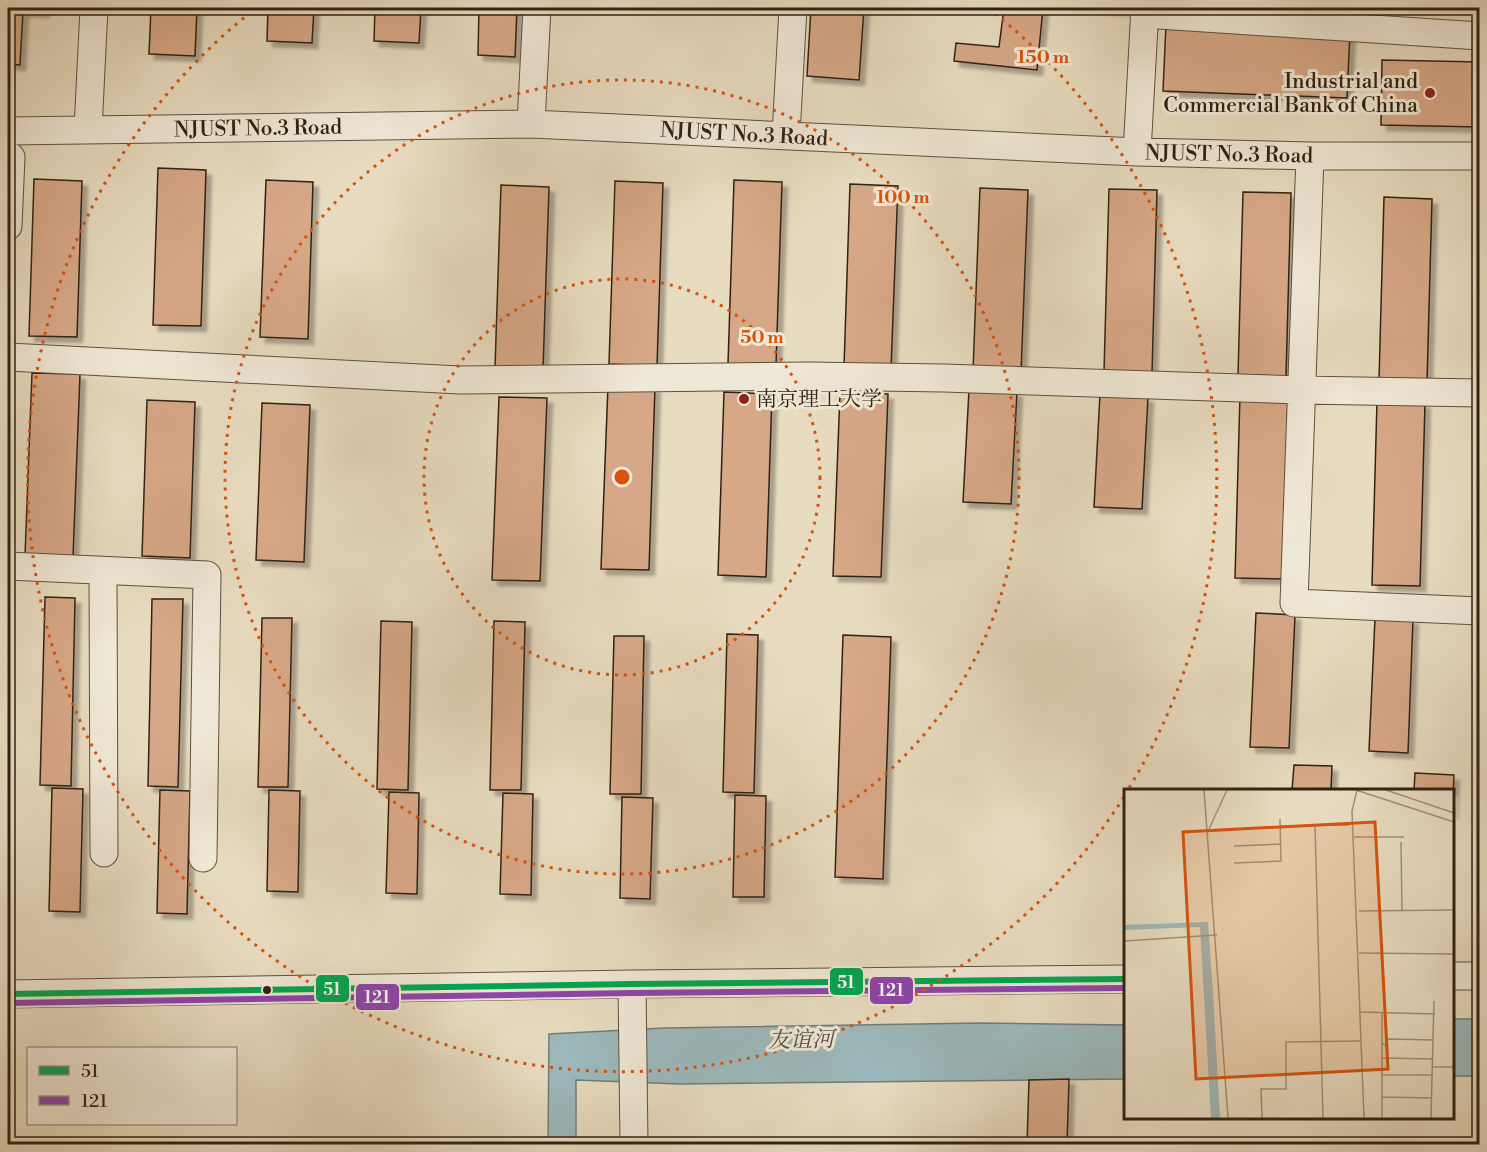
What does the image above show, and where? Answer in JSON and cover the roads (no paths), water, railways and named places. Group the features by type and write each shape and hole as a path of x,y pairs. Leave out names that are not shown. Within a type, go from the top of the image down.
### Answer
{"street":[{"path":"88,130 94,8"},
{"path":"531,124 537,8"},
{"path":"786,135 793,8"},
{"path":"1137,152 1145,11 1421,20 1479,36"},
{"name":"NJUST No.3 Road","path":"9,144 88,130 531,124 1137,152 1310,156 1479,156"},
{"path":"8,226 9,144"},
{"path":"1310,156 1294,603 1479,611"},
{"path":"8,357 460,380 810,376 1479,393"},
{"path":"8,566 207,575 203,858"},
{"path":"103,571 104,853"},
{"path":"1454,976 1479,976"},
{"path":"8,994 1124,979"},
{"path":"632,984 634,1144"}],"water":[{"path":"1454,1019 1479,1019 1479,1076 1454,1076"},
{"name":"友谊河","path":"980,1023 1124,1025 1124,1079 679,1084 576,1080 576,1144 548,1144 549,1034 665,1028"}],"place":[{"name":"Industrial and Commercial Bank of China","path":"1430,93"},
{"name":"南京理工大学","path":"744,399"}]}
